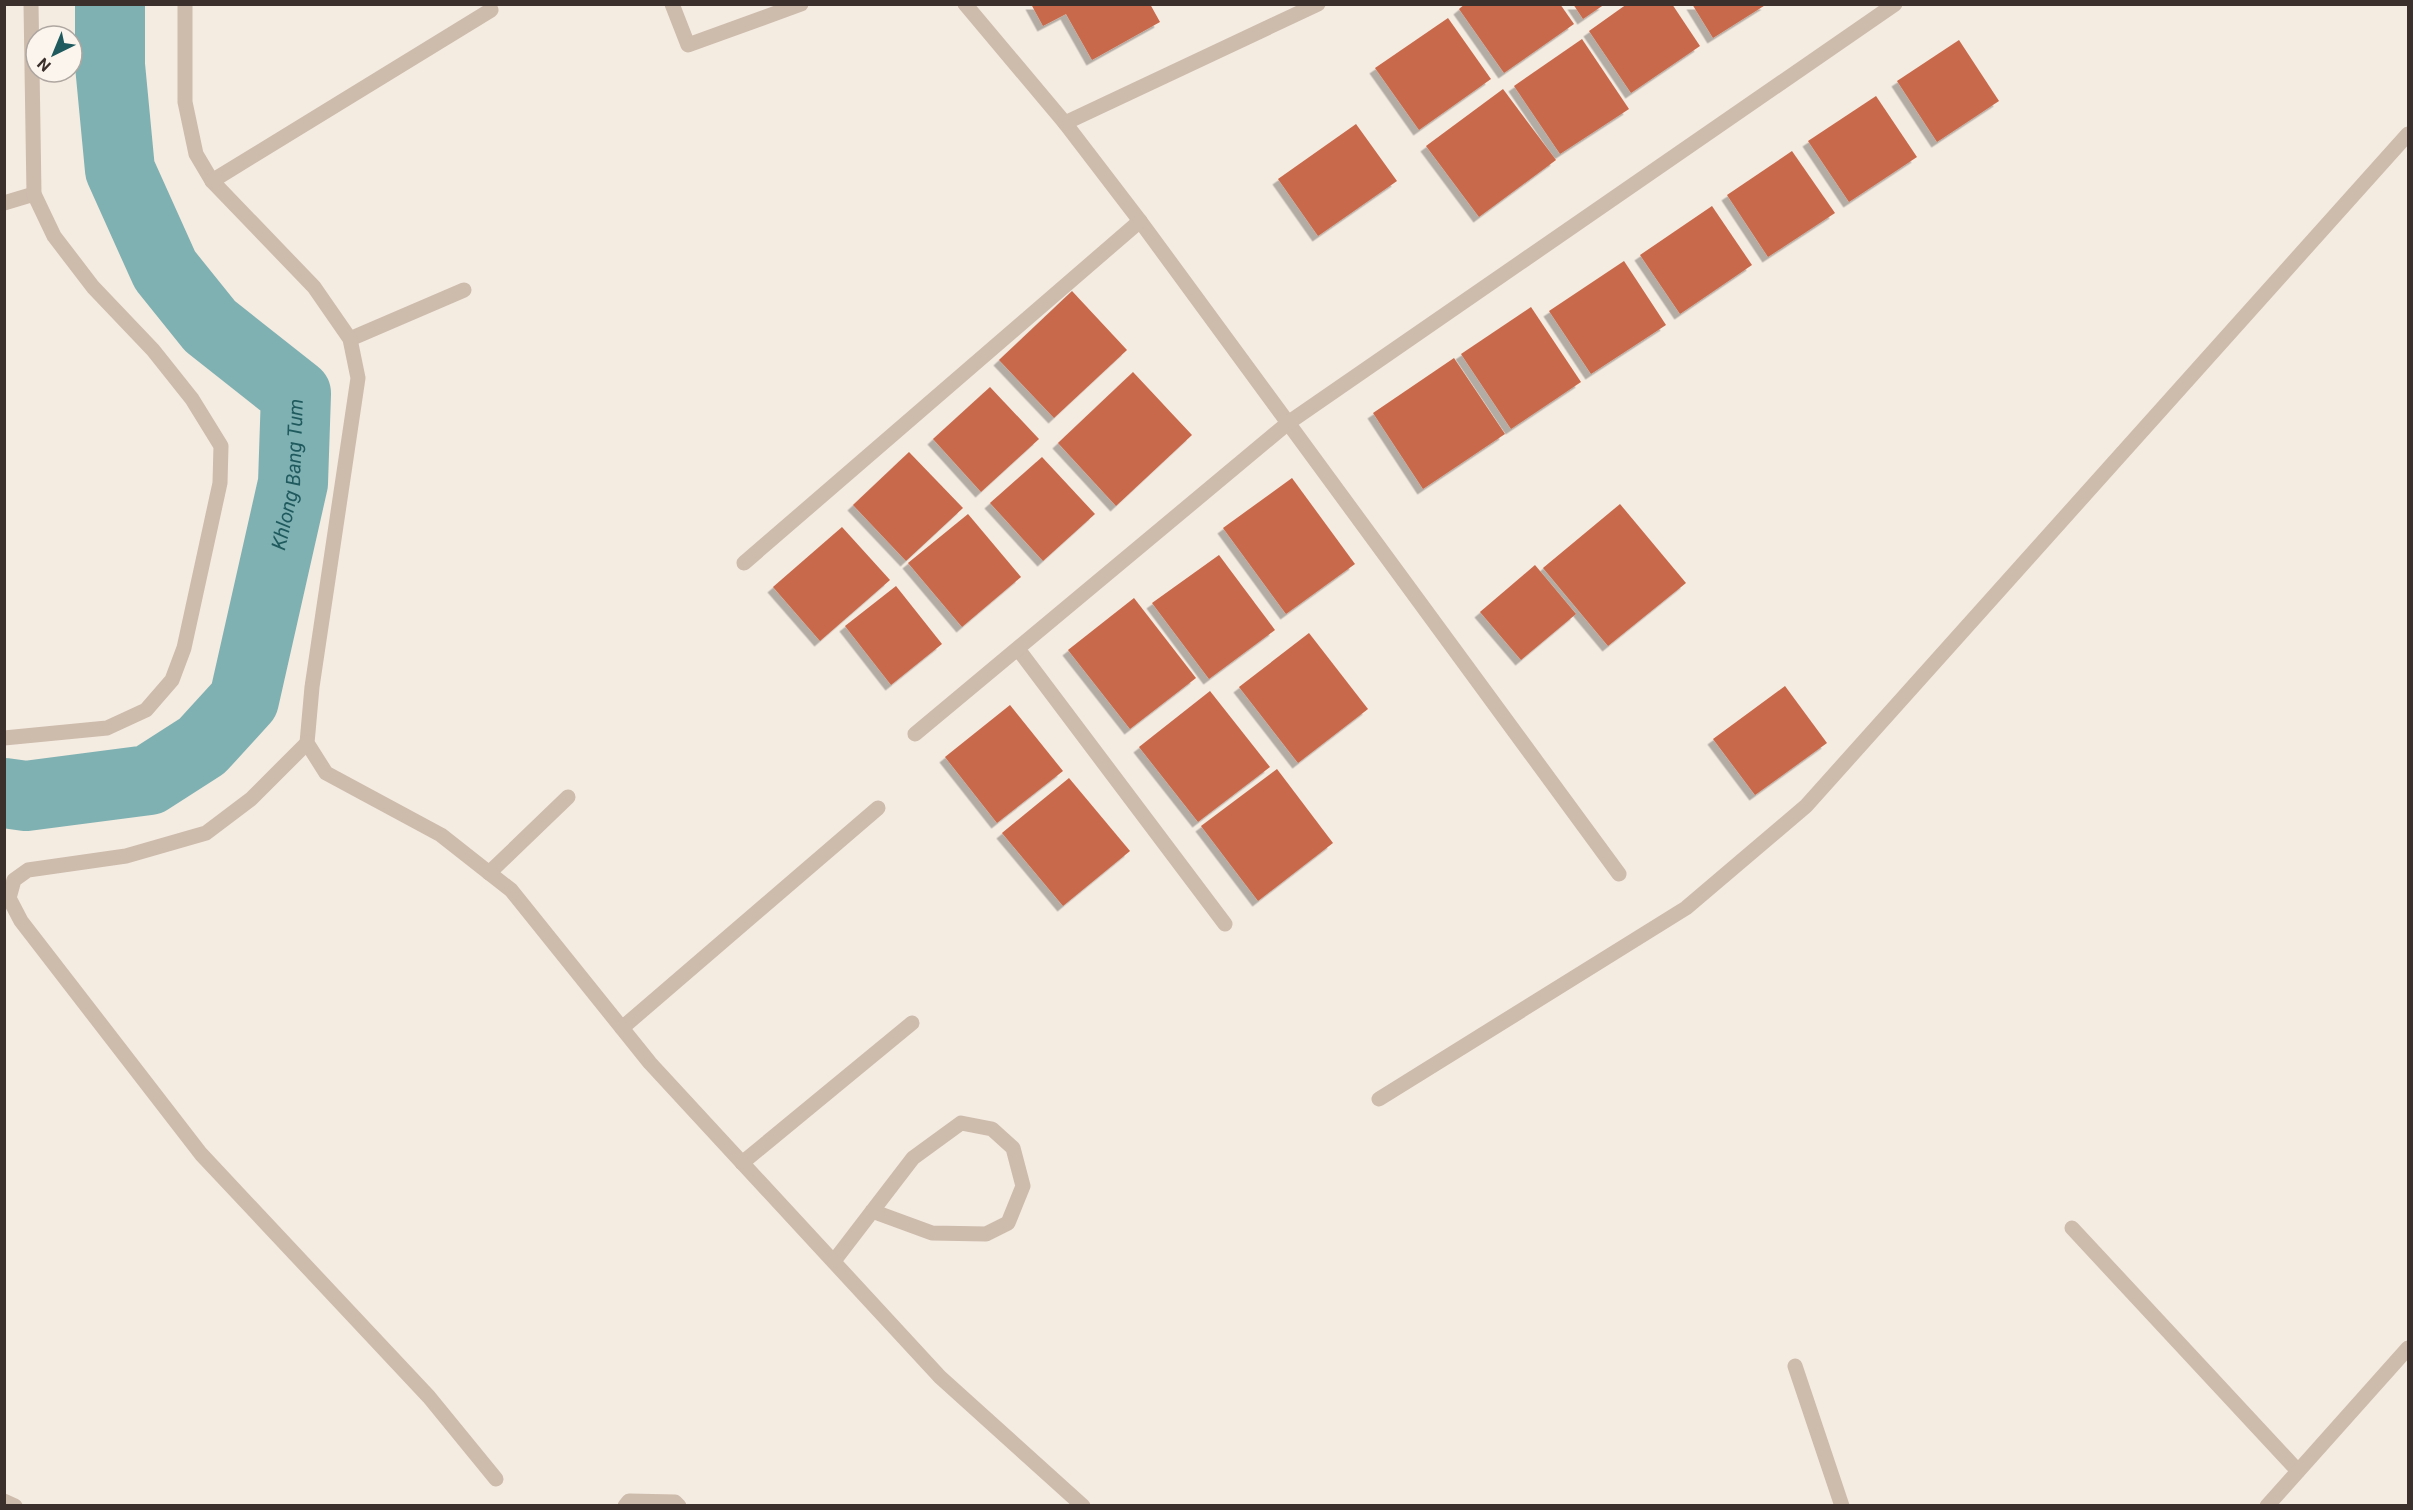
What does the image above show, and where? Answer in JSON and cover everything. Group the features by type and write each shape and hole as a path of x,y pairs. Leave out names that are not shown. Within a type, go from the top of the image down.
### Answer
{"street":[{"path":"4,738 107,728 146,710 172,680 184,648 220,483 221,446 192,399 153,350 93,287 54,236 34,194 31,4"},
{"path":"185,4 185,102 196,154 212,180 314,287 350,339 358,378 312,687 307,743 326,773 441,835 511,890 650,1063 940,1377 1083,1506"},
{"path":"672,4 688,45 801,4"},
{"path":"965,4 1065,123 1140,221 1619,874"},
{"path":"1065,123 1318,4"},
{"path":"915,734 1287,423 1895,4"},
{"path":"212,180 490,10"},
{"path":"1379,1099 1686,908 1806,806 2409,134"},
{"path":"4,203 34,194"},
{"path":"744,563 1140,221"},
{"path":"350,339 464,290"},
{"path":"1018,649 1225,924"},
{"path":"307,743 251,800 206,833 126,856 28,870 14,880 9,897 21,921 201,1154 429,1397 496,1479"},
{"path":"489,873 568,797"},
{"path":"622,1028 878,808"},
{"path":"742,1162 912,1023"},
{"path":"834,1261 872,1211 913,1158 961,1123 992,1129 1013,1149 1023,1186 1008,1223 986,1234 932,1233 872,1211"},
{"path":"2072,1228 2298,1471"},
{"path":"2266,1506 2409,1348"},
{"path":"1795,1366 1842,1506"},
{"path":"4,1501 15,1506"},
{"path":"625,1506 629,1501 675,1502 679,1506"}],"building":[{"path":"1031,4 1150,4 1160,22 1092,60 1066,14 1043,26"},
{"path":"1465,4 1560,4 1574,24 1504,73 1459,9"},
{"path":"1573,4 1605,4 1583,19"},
{"path":"1627,4 1672,4 1700,46 1631,93 1589,31"},
{"path":"1692,4 1767,4 1713,38"},
{"path":"1448,18 1491,79 1419,130 1375,68"},
{"path":"1582,39 1629,109 1560,154 1514,86"},
{"path":"1959,40 1999,101 1937,142 1897,81"},
{"path":"1503,89 1556,160 1479,217 1426,146"},
{"path":"1876,96 1917,157 1849,202 1808,141"},
{"path":"1356,124 1397,181 1318,236 1278,179"},
{"path":"1792,151 1835,213 1768,257 1727,195"},
{"path":"1712,206 1752,265 1680,314 1640,255"},
{"path":"1624,261 1666,325 1591,374 1549,311"},
{"path":"1072,291 1127,350 1054,418 999,360"},
{"path":"1531,307 1581,382 1511,429 1461,354"},
{"path":"1454,358 1505,434 1423,489 1373,413"},
{"path":"1133,372 1192,435 1116,506 1058,443"},
{"path":"990,387 1039,439 981,492 933,439"},
{"path":"909,452 963,508 906,561 853,505"},
{"path":"1042,457 1095,514 1043,561 990,503"},
{"path":"1292,478 1355,564 1286,614 1223,528"},
{"path":"1620,504 1686,583 1608,646 1543,568"},
{"path":"968,514 1021,577 962,627 908,563"},
{"path":"842,527 890,580 820,641 773,587"},
{"path":"1219,555 1275,630 1209,679 1152,603"},
{"path":"1535,565 1576,614 1521,660 1480,612"},
{"path":"896,586 942,644 891,685 845,626"},
{"path":"1134,598 1196,678 1130,729 1068,650"},
{"path":"1309,633 1368,709 1298,763 1239,687"},
{"path":"1785,686 1827,743 1755,795 1713,739"},
{"path":"1210,691 1270,767 1198,822 1139,747"},
{"path":"1010,705 1063,771 997,823 945,757"},
{"path":"1277,769 1333,843 1258,901 1201,826"},
{"path":"1069,778 1130,851 1063,906 1002,833"}],"waterway":[{"name":"Khlong Bang Tum","path":"4,793 26,796 149,780 202,746 244,700 293,483 296,394 210,326 165,270 120,170 110,65 110,4"}]}
